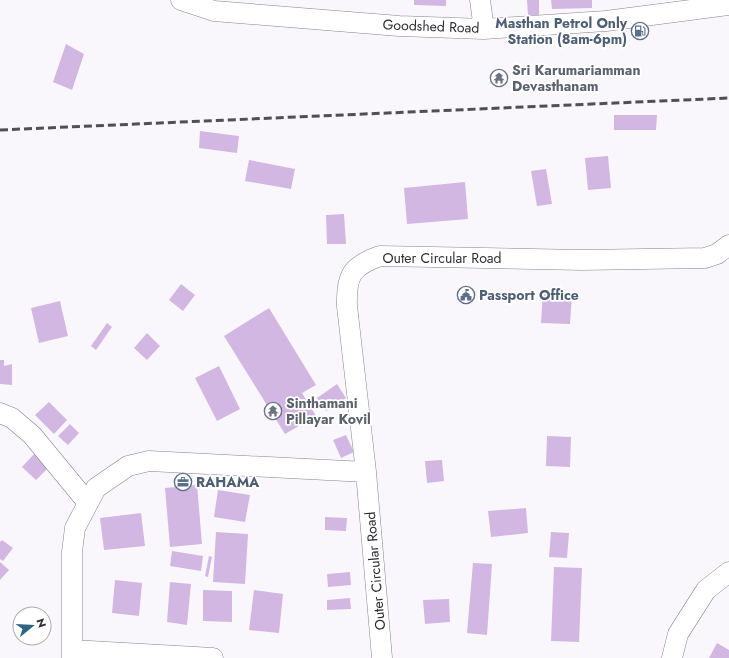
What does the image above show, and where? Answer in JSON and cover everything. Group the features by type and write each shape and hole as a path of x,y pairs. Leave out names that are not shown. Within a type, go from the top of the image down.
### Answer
{"street":[{"name":"Goodshed Road","path":"181,0 214,11 399,26 484,29 606,21 729,5"},
{"path":"480,0 484,29"},
{"name":"Outer Circular Road","path":"382,658 366,472 347,306 346,288 351,275 364,262 380,256 582,260 705,258 717,254 729,245"},
{"path":"0,413 12,418 32,435 88,503"},
{"path":"213,658 72,654 73,546 75,528 96,488 128,466 149,461 366,472"},
{"path":"672,658 678,634 706,590 729,572"}],"building":[{"path":"414,0 446,0 446,6 414,5"},
{"path":"527,0 539,0 539,15 528,15"},
{"path":"551,0 592,0 592,8 552,9"},
{"path":"66,44 84,54 72,90 53,82"},
{"path":"614,115 657,115 656,130 614,130"},
{"path":"200,131 239,136 237,153 199,148"},
{"path":"608,156 611,188 588,190 585,158"},
{"path":"249,160 295,169 291,189 245,181"},
{"path":"546,169 552,204 537,206 531,171"},
{"path":"465,182 468,219 407,224 404,188"},
{"path":"344,214 346,244 327,244 326,215"},
{"path":"181,284 195,295 183,311 169,300"},
{"path":"543,291 572,293 570,324 541,323"},
{"path":"60,301 68,336 39,343 31,308"},
{"path":"269,308 316,385 302,393 316,416 285,434 224,336"},
{"path":"107,323 112,327 96,350 91,346"},
{"path":"147,333 160,346 147,360 134,348"},
{"path":"0,360 4,360 4,366 12,364 12,385 0,384"},
{"path":"219,366 240,409 217,421 195,378"},
{"path":"337,384 346,398 326,411 317,398"},
{"path":"49,402 67,420 54,434 35,415"},
{"path":"70,424 79,433 68,445 58,436"},
{"path":"346,435 354,452 341,458 333,440"},
{"path":"547,436 571,437 570,467 546,466"},
{"path":"35,453 49,467 36,480 22,467"},
{"path":"442,460 444,481 427,483 425,461"},
{"path":"197,485 202,544 170,547 165,488"},
{"path":"218,490 250,495 245,522 214,517"},
{"path":"526,508 528,533 491,537 488,511"},
{"path":"141,513 145,546 104,550 100,518"},
{"path":"325,517 347,518 346,531 325,530"},
{"path":"216,532 248,534 245,584 213,582"},
{"path":"551,532 569,533 567,558 549,557"},
{"path":"2,540 13,548 3,561 0,559 0,542"},
{"path":"172,551 203,556 201,571 170,566"},
{"path":"209,556 212,557 208,577 205,576"},
{"path":"0,562 9,570 0,580"},
{"path":"473,563 492,564 487,635 467,633"},
{"path":"554,567 582,568 579,642 551,641"},
{"path":"350,572 351,585 328,587 327,574"},
{"path":"115,580 142,583 139,616 112,613"},
{"path":"170,582 191,584 187,625 167,622"},
{"path":"203,590 232,591 232,622 203,621"},
{"path":"254,590 283,594 279,633 249,630"},
{"path":"350,598 351,609 327,610 327,600"},
{"path":"449,599 450,622 425,624 423,600"},
{"path":"717,643 729,650 729,658 709,658"}],"railway":[{"path":"0,130 729,98"}],"place":[{"name":"Masthan Petrol Only Station (8am-6pm)","path":"640,31"},
{"name":"Sri Karumariamman Devasthanam","path":"499,78"},
{"name":"Passport Office","path":"466,295"},
{"name":"Sinthamani Pillayar Kovil","path":"273,411"},
{"name":"RAHAMA","path":"183,482"}]}
